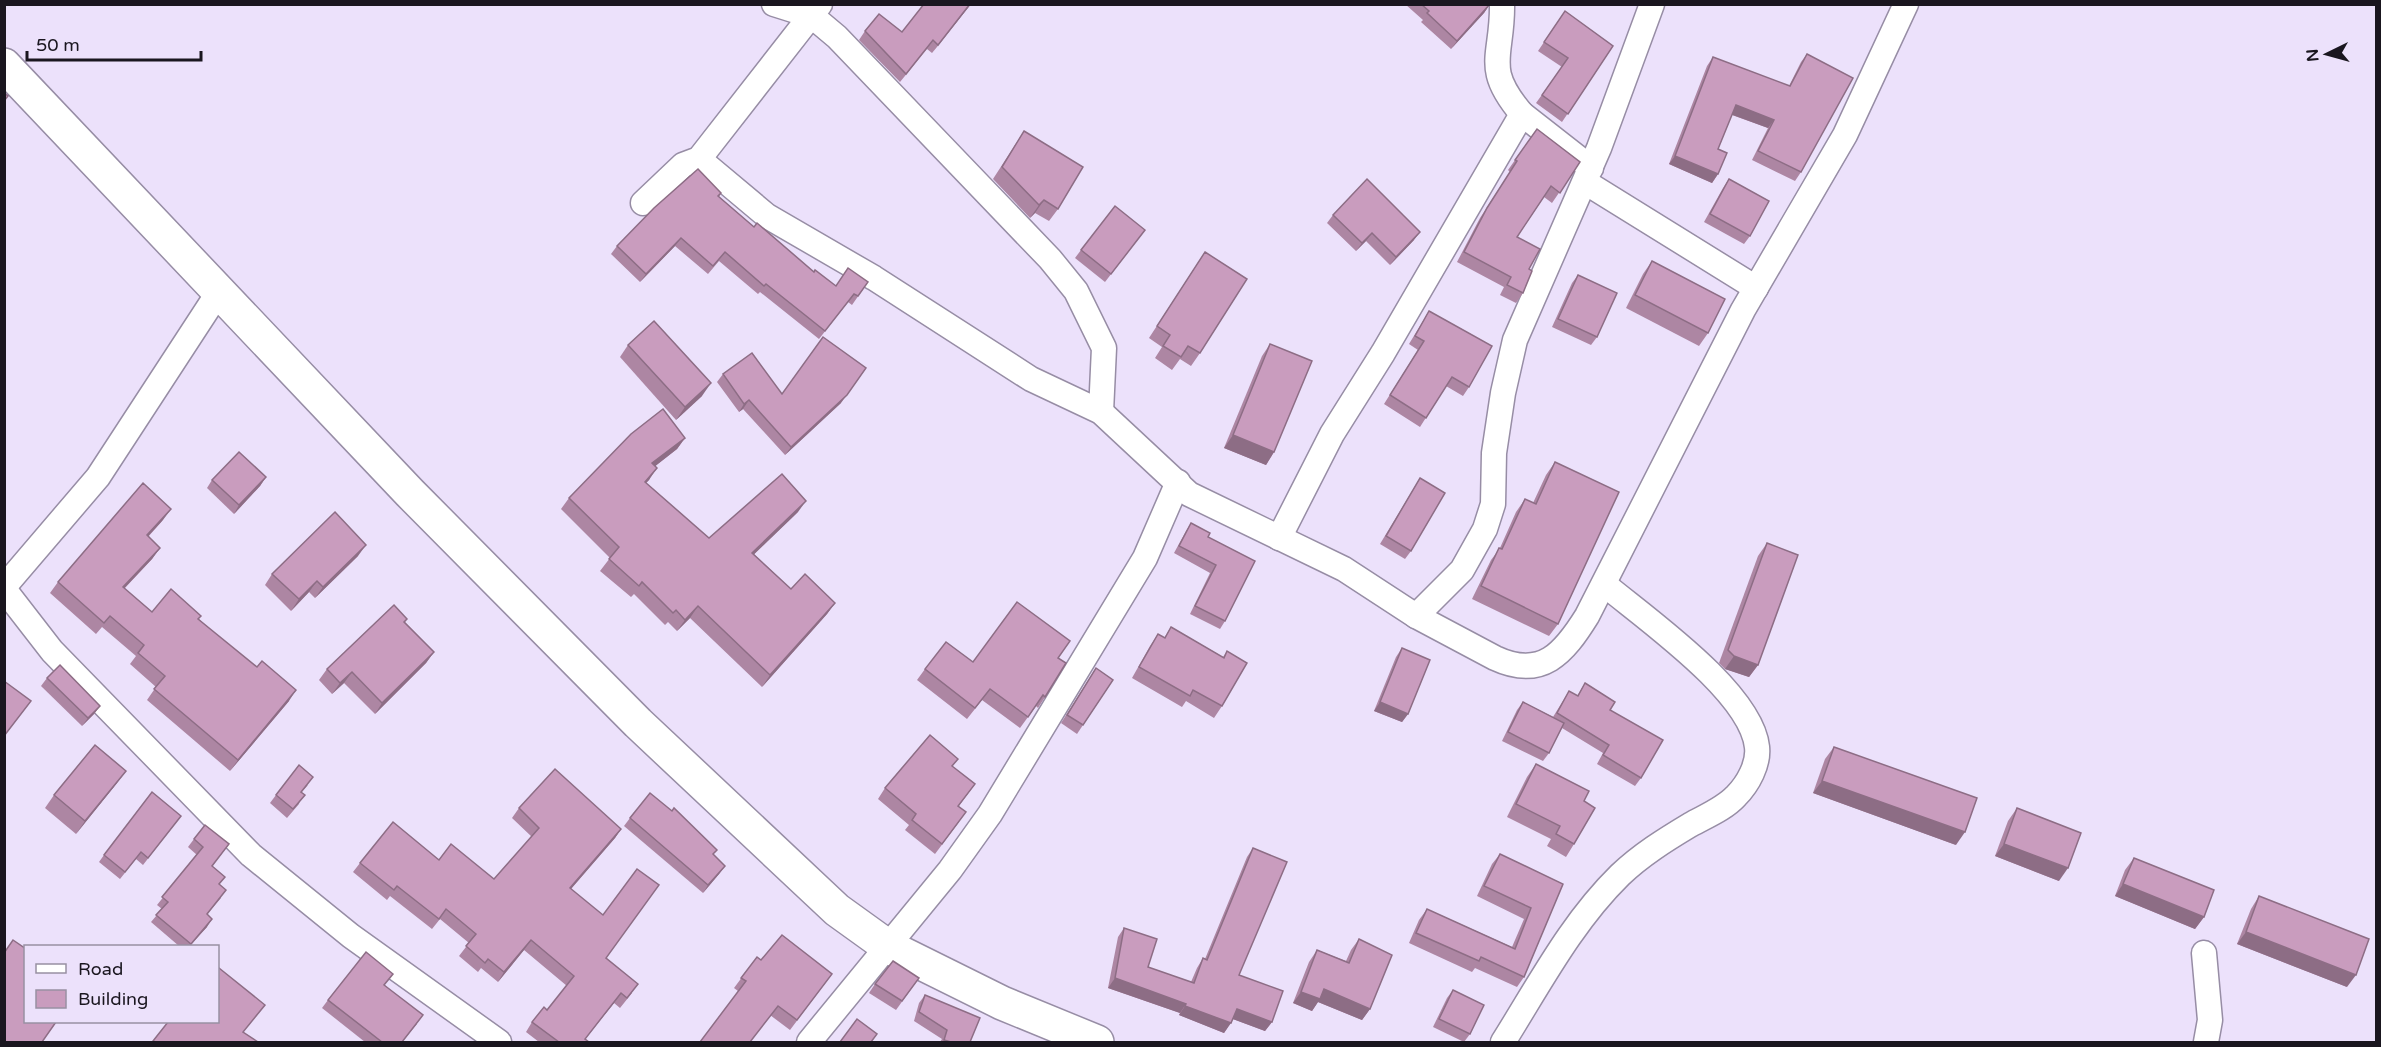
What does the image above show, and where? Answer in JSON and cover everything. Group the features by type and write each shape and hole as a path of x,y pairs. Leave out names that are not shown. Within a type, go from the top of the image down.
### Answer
{"main road":[{"path":"4,65 220,290 410,493 638,723 837,910 886,946 1002,1003 1097,1042"}],"street":[{"path":"774,4 816,10 837,37 1050,259 1076,291 1104,348 1101,412"},
{"path":"1502,4 1497,69 1504,90 1522,114 1588,175 1756,288"},
{"path":"1416,616 1462,570 1485,529 1493,504 1495,443 1515,340 1588,175 1652,4"},
{"path":"699,159 767,216 874,278 1032,379 1101,412 1189,494 1344,569 1416,616 1506,663 1537,663 1557,657 1569,644 1604,584 1756,288 1845,135 1906,4"},
{"path":"643,203 683,165 699,159 816,10"},
{"path":"1279,538 1332,434 1394,334 1522,114"},
{"path":"220,290 98,477 4,588 52,651 251,855 351,936 499,1042"},
{"path":"809,1042 950,870 990,814 1145,558 1178,482"},
{"path":"1503,1042 1572,930 1613,884 1655,846 1735,797 1748,783 1757,755 1748,718 1698,661 1604,584"},
{"path":"2204,953 2210,1020 2206,1042"}],"building":[{"path":"924,4 970,4 938,45 933,40 906,74 865,31 879,14 902,32"},
{"path":"1421,4 1490,4 1457,41 1427,13 1429,11"},
{"path":"1565,11 1613,46 1568,114 1542,95 1568,58 1544,42"},
{"path":"1807,54 1853,78 1801,172 1758,151 1774,120 1736,105 1718,149 1727,153 1718,174 1675,156 1713,57 1790,86"},
{"path":"1537,129 1580,162 1560,193 1551,186 1517,237 1540,249 1529,269 1532,271 1523,293 1507,285 1511,277 1464,252 1487,208 1517,161 1515,160"},
{"path":"1024,131 1083,167 1058,209 1044,200 1039,205 1002,167"},
{"path":"698,169 721,193 718,196 754,227 757,223 814,272 815,270 836,286 848,268 868,282 858,296 854,294 825,331 766,284 764,286 725,252 713,266 681,238 646,274 617,246 654,208"},
{"path":"1367,179 1420,232 1396,257 1372,233 1362,243 1333,215"},
{"path":"1729,179 1769,201 1750,236 1710,214"},
{"path":"1115,206 1145,230 1111,274 1081,250"},
{"path":"1205,252 1247,279 1200,353 1188,346 1181,357 1163,346 1170,335 1157,326"},
{"path":"1652,261 1725,299 1708,333 1635,295"},
{"path":"1578,275 1617,293 1597,337 1558,319"},
{"path":"1429,311 1492,346 1469,387 1452,377 1426,418 1390,395 1424,341 1415,336"},
{"path":"654,321 711,383 685,407 628,345"},
{"path":"823,337 866,368 847,395 791,447 749,400 744,404 723,374 752,353 782,394"},
{"path":"1270,344 1312,361 1274,452 1233,435"},
{"path":"663,409 685,438 652,463 657,468 645,482 709,538 782,474 806,501 752,553 791,589 805,574 835,603 770,675 698,606 685,620 676,610 673,613 642,582 639,586 609,559 619,547 569,498 631,434"},
{"path":"239,452 266,477 239,505 212,480"},
{"path":"1555,462 1619,492 1558,624 1481,586 1499,548 1502,549 1525,499 1536,504"},
{"path":"1420,478 1445,493 1411,551 1386,536"},
{"path":"143,483 171,509 147,535 160,548 123,587 152,612 171,589 201,616 198,619 257,667 262,661 296,690 238,760 154,689 165,676 138,653 144,645 110,616 104,623 58,582"},
{"path":"335,512 366,545 323,587 317,581 299,599 272,574"},
{"path":"1191,523 1210,533 1208,537 1255,561 1225,621 1195,606 1216,565 1179,546"},
{"path":"1767,543 1798,555 1758,665 1734,656 1728,650"},
{"path":"1017,602 1070,641 1058,658 1066,663 1045,697 1043,695 1028,717 990,689 975,708 925,669 946,642 973,662"},
{"path":"394,605 407,619 404,622 434,652 382,703 352,672 340,683 327,669"},
{"path":"1171,627 1224,658 1227,651 1247,663 1222,706 1193,690 1190,696 1139,667 1158,634 1165,638"},
{"path":"1402,648 1430,660 1408,714 1380,702"},
{"path":"60,665 100,706 88,718 47,678"},
{"path":"1096,668 1113,680 1083,725 1067,715"},
{"path":"4,681 31,701 4,736"},
{"path":"1585,683 1615,702 1610,710 1663,740 1641,778 1603,755 1609,745 1557,713 1569,691 1578,696"},
{"path":"1523,702 1564,723 1549,753 1508,732"},
{"path":"930,735 958,759 952,766 975,784 958,806 966,812 942,844 912,820 916,814 885,788"},
{"path":"95,745 126,771 85,821 54,795"},
{"path":"1834,747 1977,798 1965,832 1822,781"},
{"path":"1536,764 1589,791 1584,801 1595,808 1574,844 1556,834 1560,826 1516,804"},
{"path":"299,765 313,777 301,792 305,795 293,809 276,795"},
{"path":"555,769 621,829 570,888 603,915 637,869 659,885 606,958 638,984 627,998 621,993 585,1039 589,1042 559,1042 532,1022 544,1007 547,1010 574,976 531,940 504,972 488,959 485,963 466,946 476,934 446,909 439,919 397,886 394,890 360,863 393,822 439,860 451,844 494,879 539,828 519,808"},
{"path":"152,792 181,816 148,858 141,852 125,872 104,855"},
{"path":"650,793 672,811 674,808 717,850 713,854 725,866 708,885 630,818"},
{"path":"2017,808 2081,833 2068,868 2004,844"},
{"path":"205,825 229,844 212,866 225,877 219,884 226,890 207,914 212,919 191,944 156,915 168,902 162,897 203,847 194,839"},
{"path":"1253,848 1287,862 1239,975 1283,991 1272,1022 1237,1009 1231,1023 1115,978 1124,928 1157,939 1148,967 1194,983 1203,958 1207,960"},
{"path":"1500,854 1563,884 1524,977 1481,957 1479,961 1416,933 1427,909 1515,949 1531,908 1484,886"},
{"path":"2134,858 2214,890 2204,917 2123,884"},
{"path":"2259,896 2369,939 2356,975 2246,932"},
{"path":"782,935 832,974 797,1020 778,1006 750,1042 700,1042 746,981 741,978 757,957 761,960"},
{"path":"1359,939 1392,955 1370,1009 1324,989 1320,999 1301,992 1317,950 1349,963"},
{"path":"13,940 24,948 24,1023 55,1023 42,1042 4,1042 4,953"},
{"path":"366,952 393,974 384,985 423,1015 402,1042 382,1042 328,1000"},
{"path":"893,961 919,978 902,1001 875,984"},
{"path":"219,968 265,1005 243,1032 258,1042 153,1041 167,1023 219,1023"},
{"path":"1453,990 1484,1005 1470,1034 1439,1019"},
{"path":"925,995 980,1018 970,1042 944,1040 947,1030 919,1012"},
{"path":"857,1019 877,1034 871,1042 840,1042"}]}
